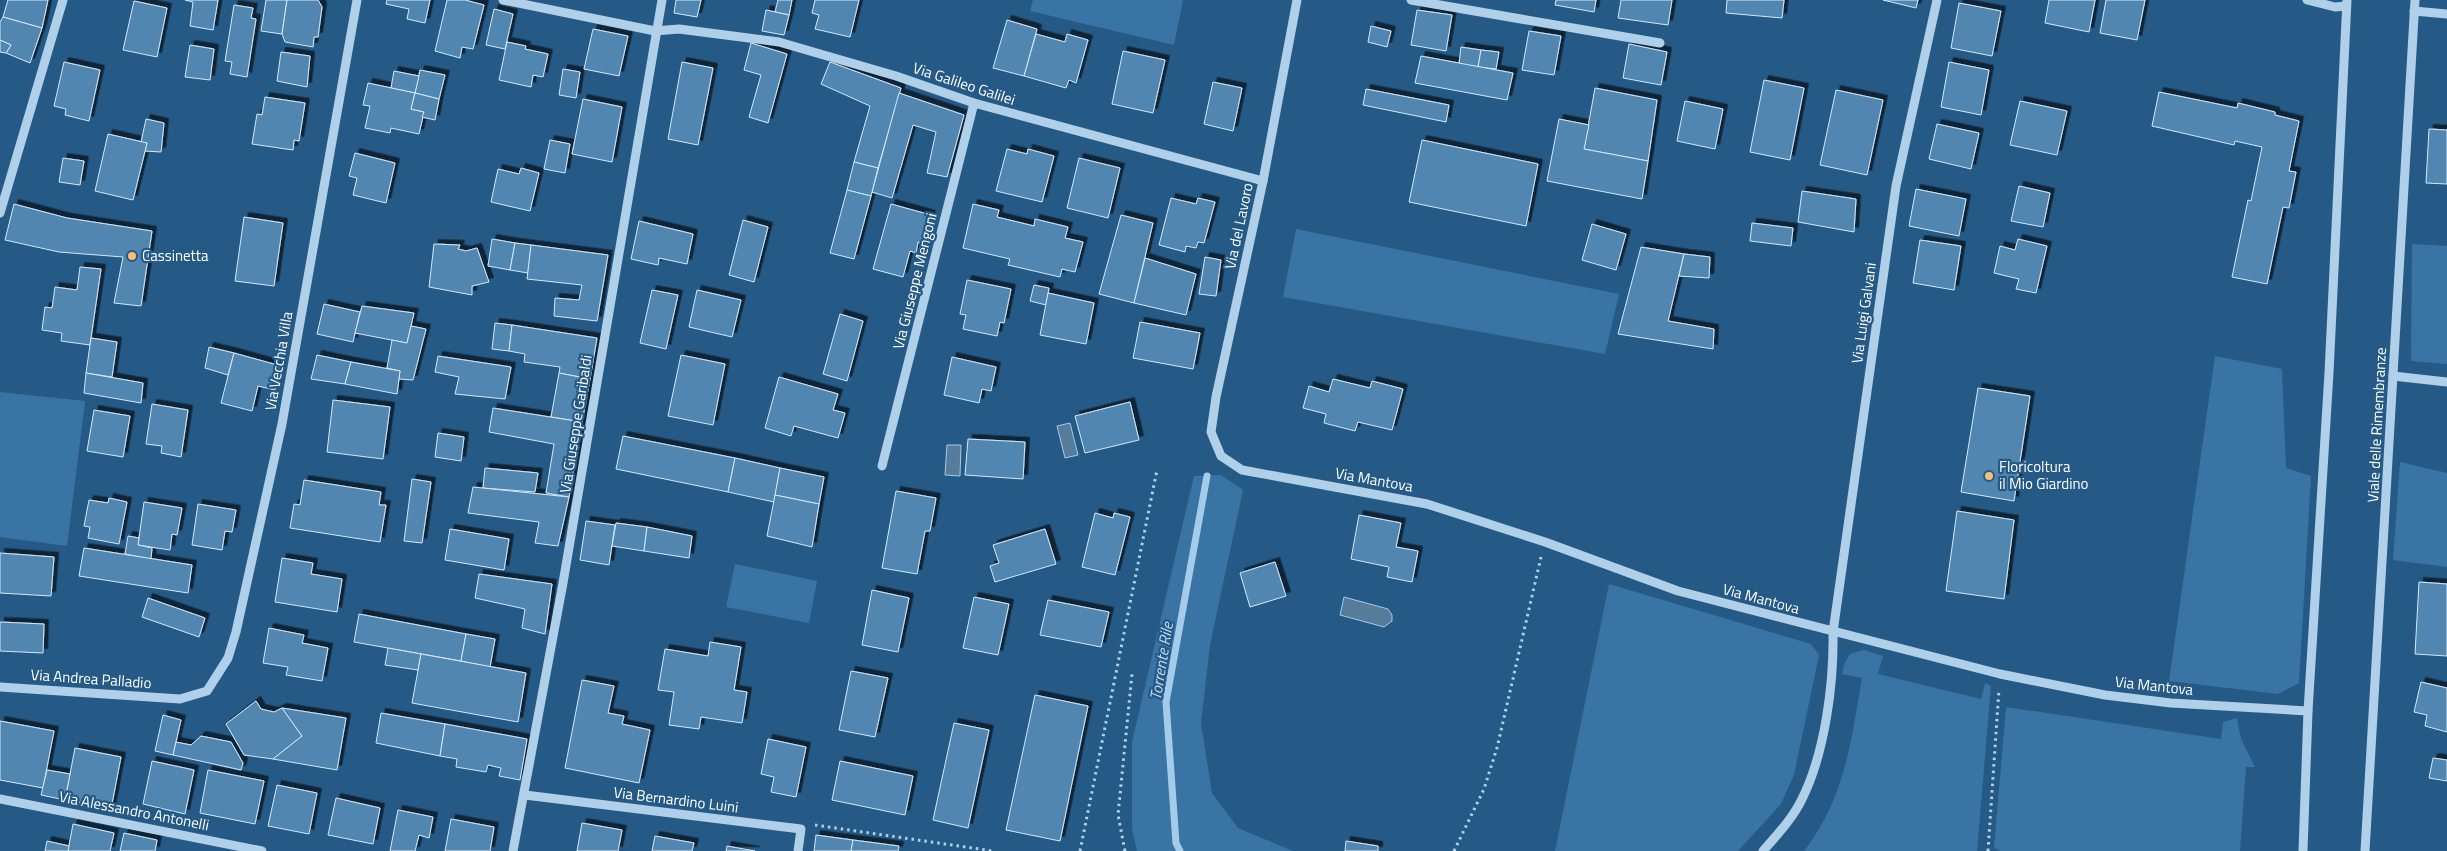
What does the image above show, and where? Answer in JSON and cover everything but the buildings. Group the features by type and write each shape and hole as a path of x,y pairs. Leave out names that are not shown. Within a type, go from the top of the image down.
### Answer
{"street":[{"path":"0,213 63,0"},
{"name":"Via Vecchia Villa","path":"180,699 207,691 228,658 236,632 282,424 357,0"},
{"name":"Via Galileo Galilei","path":"503,0 655,31 679,29 779,42 896,76 974,104 1263,181"},
{"name":"Via Giuseppe Garibaldi","path":"513,851 563,583 655,31 662,0"},
{"name":"Via del Lavoro","path":"1222,456 1211,432 1216,397 1263,181 1297,0"},
{"path":"1411,0 1660,43"},
{"name":"Via Luigi Galvani","path":"1763,851 1801,801 1815,766 1834,662 1833,632 1896,186 1937,0"},
{"path":"2303,851 2308,711 2328,383 2346,3 2335,7 2306,0"},
{"name":"Viale delle Rimembranze","path":"2365,851 2415,0"},
{"path":"2414,11 2447,14"},
{"name":"Via Giuseppe Mengoni","path":"882,466 974,104"},
{"path":"2393,376 2447,382"},
{"name":"Via Mantova","path":"1222,456 1242,470 1427,504 1545,542 1678,591 2000,674 2104,695 2171,703 2308,711"},
{"name":"Via Andrea Palladio","path":"0,686 180,699"},
{"name":"Via Bernardino Luini","path":"525,794 801,829"},
{"name":"Via Alessandro Antonelli","path":"0,799 262,851"},
{"path":"798,851 801,829"}],"path":[{"path":"1080,851 1157,470"},
{"path":"1454,851 1484,789 1497,748 1545,542"},
{"path":"1125,851 1118,815 1132,674"},
{"path":"1988,851 2000,674"},
{"path":"801,829 817,824 993,851"}],"shaded area":[{"path":"1033,0 1183,0 1174,45 1030,11"},
{"path":"1296,229 1619,294 1605,354 1283,297"},
{"path":"2412,244 2447,246 2447,364 2411,361"},
{"path":"2215,356 2282,369 2286,468 2311,476 2299,683 2278,694 2169,681"},
{"path":"0,392 85,401 67,546 0,537"},
{"path":"1070,423 1078,455 1065,458 1057,426"},
{"path":"947,445 961,445 960,476 945,475"},
{"path":"2400,462 2447,473 2447,567 2393,560"},
{"path":"1221,475 1243,490 1210,645 1201,723 1212,793 1238,828 1293,851 1137,851 1132,829 1132,742 1194,476"},
{"path":"735,564 817,581 809,623 726,607"},
{"path":"1609,584 1811,644 1819,655 1794,775 1781,804 1738,851 1555,851"},
{"path":"1344,597 1388,609 1392,615 1392,621 1384,627 1340,615"},
{"path":"1864,650 1883,656 1878,674 1981,699 1985,683 1991,686 1977,851 1804,851 1829,811 1844,769 1850,747 1862,678 1842,674 1845,662 1850,654"},
{"path":"2006,707 2221,739 2223,722 2237,718 2241,739 2255,767 2246,767 2240,851 2001,851 1994,848"}],"waterway":[{"name":"Torrente Rile","path":"1180,851 1176,843 1166,702 1207,476"}],"place":[{"name":"Cassinetta","path":"132,256"},
{"name":"Floricoltura il Mio Giardino","path":"1989,476"}]}
